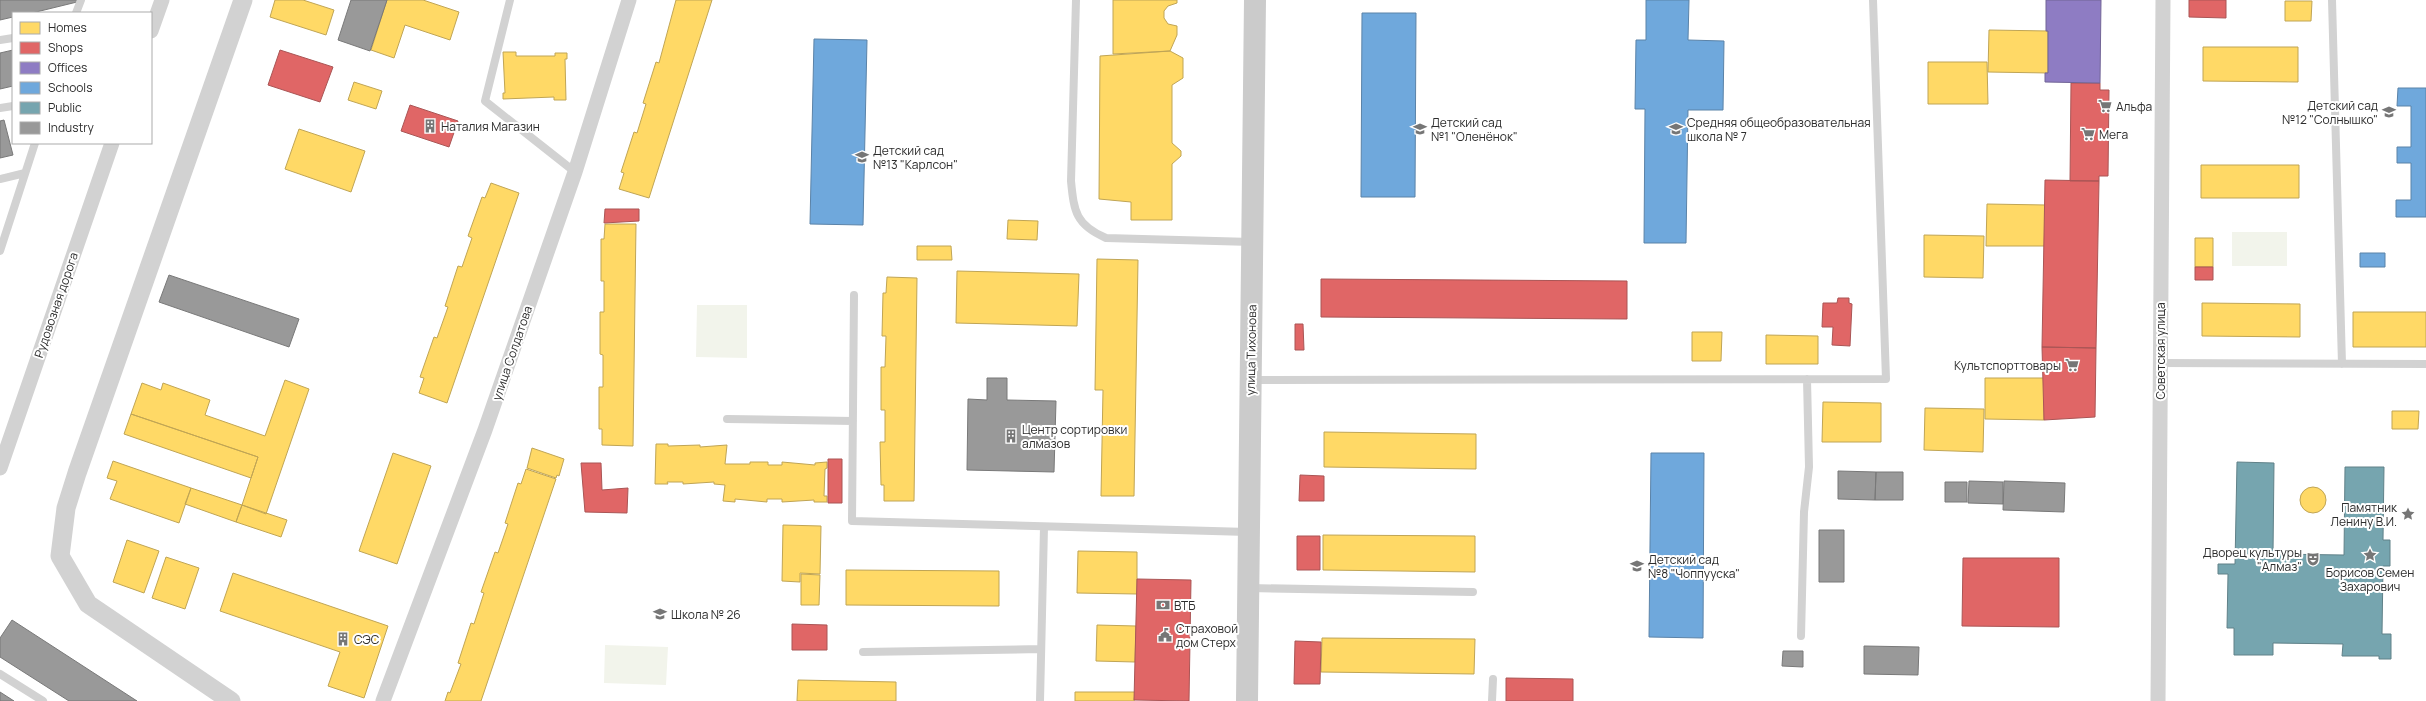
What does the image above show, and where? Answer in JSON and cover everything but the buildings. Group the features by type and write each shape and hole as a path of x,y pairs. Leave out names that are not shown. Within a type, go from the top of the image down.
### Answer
{"main road":[{"name":"улица Тихонова","path":"1247,701 1255,0"}],"street":[{"path":"152,28 162,0"},
{"path":"231,701 88,604 60,556 66,508 77,473 243,0"},
{"name":"улица Солдатова","path":"383,701 485,430 575,172 629,0"},
{"name":"Советская улица","path":"2158,701 2163,0"},
{"name":"Рудовозная дорога","path":"0,468 112,144"}],"lane":[{"path":"76,12 81,0"},
{"path":"510,0 485,101 575,172"},
{"path":"1076,0 1071,181 1073,202 1079,218 1089,230 1106,238 1252,242"},
{"path":"1251,380 1886,379 1873,0"},
{"path":"2332,0 2342,364"},
{"path":"0,40 12,38"},
{"path":"0,108 12,106"},
{"path":"0,248 35,144"},
{"path":"0,179 25,173"},
{"path":"854,295 852,522 1249,532"},
{"path":"2160,363 2426,364"},
{"path":"1801,636 1804,512 1809,465 1807,379"},
{"path":"727,419 853,421"},
{"path":"1040,701 1044,526"},
{"path":"1248,588 1473,592"},
{"path":"862,652 1041,649"},
{"path":"0,674 43,701"},
{"path":"1492,701 1493,680"}],"shaded area":[{"path":"2232,232 2287,232 2287,266 2232,266"},
{"path":"697,305 747,305 747,358 696,357"},
{"path":"605,645 668,647 666,685 604,683"}],"place":[{"name":"Альфа","path":"2105,106"},
{"name":"Детский сад №12 \"Солнышко\"","path":"2389,112"},
{"name":"Наталия Магазин","path":"430,126"},
{"name":"Детский сад №1 \"Оленёнок\"","path":"1420,129"},
{"name":"Cредняя общеобразовательная школа № 7","path":"1676,129"},
{"name":"Мега","path":"2088,134"},
{"name":"Детский сад №13 \"Карлсон\"","path":"862,157"},
{"name":"Культспорттовары","path":"2072,365"},
{"name":"Центр сортировки алмазов","path":"1011,436"},
{"name":"Памятник Ленину В.И.","path":"2408,514"},
{"name":"Борисов Семен Захарович","path":"2370,555"},
{"name":"Дворец культуры \"Алмаз\"","path":"2313,559"},
{"name":"Детский сад №8 \"Чоппууска\"","path":"1637,566"},
{"name":"ВТБ","path":"1163,605"},
{"name":"Школа № 26","path":"660,614"},
{"name":"Страховой дом Стерх","path":"1165,635"},
{"name":"СЭС","path":"343,639"}]}
